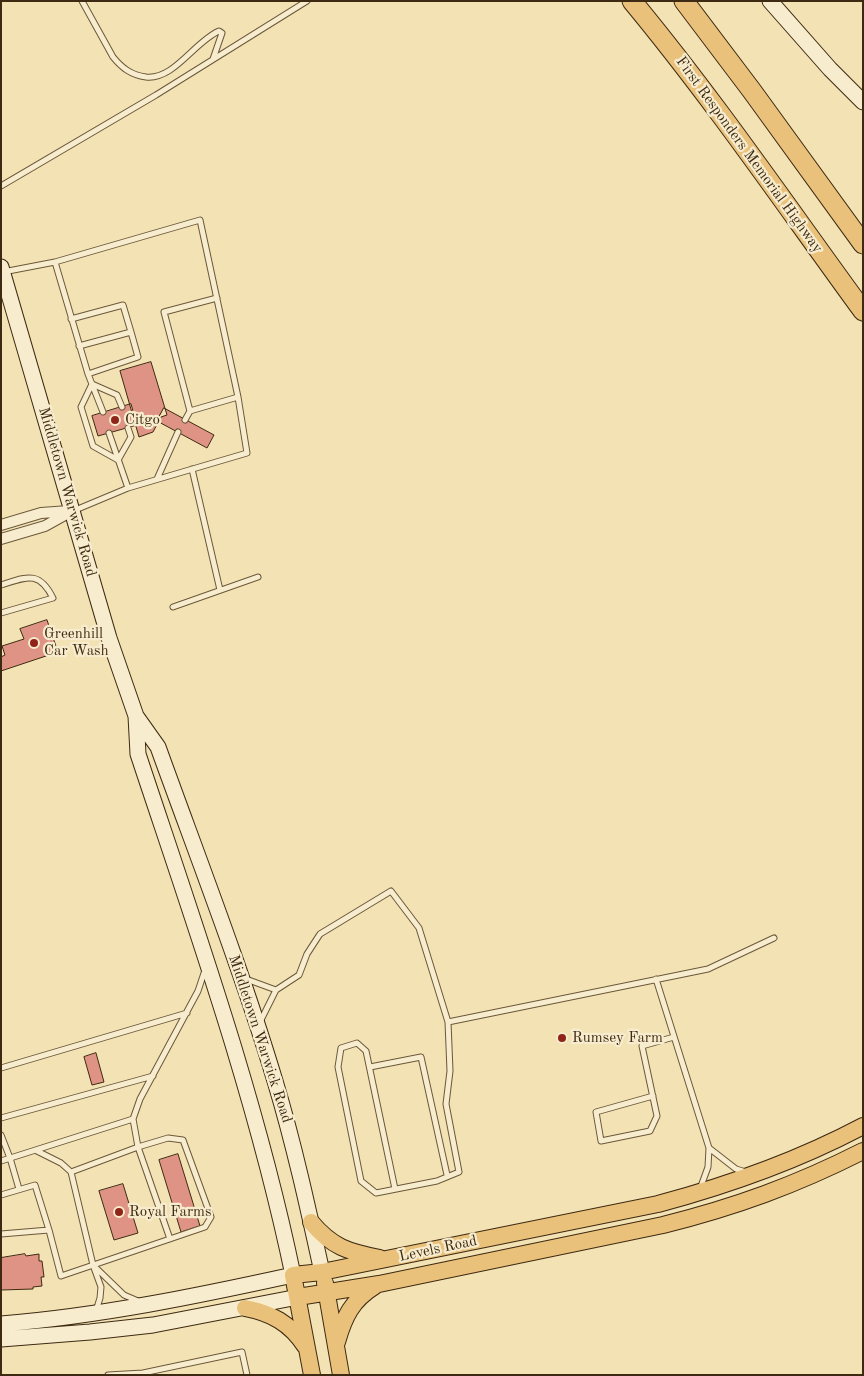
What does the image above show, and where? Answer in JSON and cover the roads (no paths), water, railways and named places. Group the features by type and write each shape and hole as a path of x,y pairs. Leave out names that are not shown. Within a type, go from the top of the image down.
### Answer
{"highway":[{"name":"First Responders Memorial Highway","path":"632,1 660,34 863,311"},
{"path":"684,1 863,244"},
{"path":"848,291 863,322"}],"main road":[{"name":"Levels Road","path":"293,1275 322,1272 639,1208 698,1193 755,1175 821,1147 863,1126"},
{"name":"Levels Road","path":"298,1297 379,1284 704,1215 786,1187 863,1151"},
{"path":"311,1222 321,1234 338,1246 349,1251 387,1259"},
{"name":"Middletown Warwick Road","path":"322,1272 341,1375"},
{"name":"Middletown Warwick Road","path":"293,1275 312,1375"},
{"path":"336,1347 344,1320 351,1306 365,1293 379,1284"},
{"path":"244,1308 266,1313 281,1320 294,1332 307,1350"}],"street":[{"path":"770,1 830,69 863,102"},
{"name":"Middletown Warwick Road","path":"2,270 109,638 136,716 138,754 248,1089 293,1275"},
{"path":"1,524 41,513 72,511"},
{"path":"1,539 45,526 72,511"},
{"name":"Middletown Warwick Road","path":"136,716 158,747 242,977 275,1081 322,1272"},
{"name":"Levels Road","path":"1,1324 147,1305 209,1294 293,1275"},
{"name":"Levels Road","path":"1,1339 153,1325 298,1297"}],"lane":[{"path":"82,1 113,58 120,66 131,73 155,78 166,74 195,47 219,31 222,33 213,60"},
{"path":"1,186 148,100 307,1"},
{"path":"2,270 55,262 200,220 238,397 246,453 128,488 72,511"},
{"path":"55,262 79,346 103,412"},
{"path":"185,420 190,411 164,312 217,298"},
{"path":"71,319 123,306 138,357 88,374"},
{"path":"79,346 131,332"},
{"path":"92,384 117,395 122,407"},
{"path":"92,384 81,408 93,446 118,460"},
{"path":"190,411 238,397"},
{"path":"118,460 131,437 128,428"},
{"path":"157,479 178,432"},
{"path":"109,433 128,488"},
{"path":"192,469 220,590"},
{"path":"173,607 258,577"},
{"path":"1,585 22,578 36,578 46,585 53,598 1,613"},
{"path":"258,1027 276,990 299,975 307,954 320,934 392,891 419,928 448,1022 450,1071 446,1104 459,1172 437,1181 376,1193 361,1181 338,1067 341,1048 357,1043 366,1051 395,1189"},
{"path":"448,1022 708,969 774,938"},
{"path":"170,1239 138,1147 133,1120 140,1100 202,982 206,959"},
{"path":"242,977 276,990"},
{"path":"656,979 709,1148 708,1167 698,1193"},
{"path":"1,1068 187,1013"},
{"path":"653,1096 596,1112 601,1141 650,1132 657,1116 653,1096 642,1046 674,1037"},
{"path":"370,1067 421,1057 447,1176"},
{"path":"1,1118 153,1076"},
{"path":"1,1161 133,1120"},
{"path":"1,1135 19,1189"},
{"path":"1,1194 35,1184 60,1276 205,1227 211,1217 182,1140 168,1138 71,1172"},
{"path":"709,1148 736,1169 755,1175"},
{"path":"37,1151 61,1162 71,1172 101,1291 96,1313"},
{"path":"1,1234 49,1230"},
{"path":"93,1265 124,1295 147,1305"},
{"path":"108,1375 143,1374 242,1352 247,1375"}],"place":[{"name":"Citgo","path":"115,420"},
{"name":"Greenhill Car Wash","path":"34,643"},
{"name":"Rumsey Farm","path":"562,1038"},
{"name":"Royal Farms","path":"119,1212"}]}
